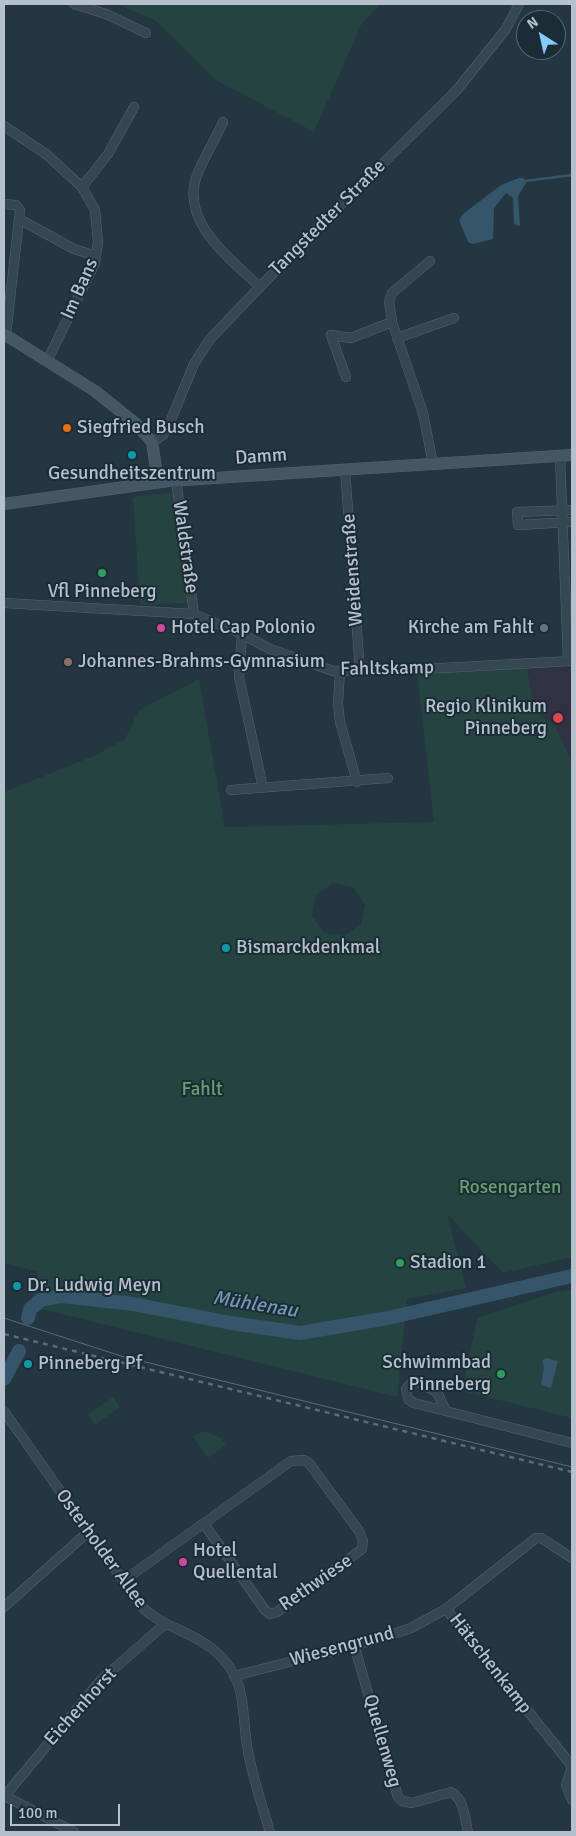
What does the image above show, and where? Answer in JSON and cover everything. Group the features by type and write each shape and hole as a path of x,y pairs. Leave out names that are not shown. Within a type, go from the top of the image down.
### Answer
{"main road":[{"path":"5,335 95,391 125,413 152,442 158,482"},
{"name":"Damm","path":"4,504 176,480 572,455"}],"street":[{"path":"74,4 106,14 146,33"},
{"name":"Tangstedter Straße","path":"152,442 162,435 168,427 201,351 260,287 456,91 506,29 519,4"},
{"path":"82,188 108,154 134,107"},
{"path":"223,122 195,181 195,201 208,236 260,287"},
{"name":"Im Bans","path":"4,126 46,154 82,188 95,210 98,242 89,279 47,361"},
{"path":"4,204 16,205 20,210 5,335"},
{"path":"19,219 74,249 96,256"},
{"path":"430,261 392,293 389,302 392,322 423,414 433,464"},
{"path":"397,338 454,318"},
{"path":"346,377 331,335 351,338 392,322"},
{"path":"560,456 561,523 570,661"},
{"name":"Weidenstraße","path":"345,470 360,671"},
{"name":"Waldstraße","path":"176,480 194,614"},
{"path":"572,510 517,512 518,525 572,522"},
{"name":"Fahltskamp","path":"4,603 194,614 242,634 270,649 318,666 340,671 570,661"},
{"path":"242,634 239,677 263,788"},
{"path":"340,671 338,704 340,722 357,782"},
{"path":"231,790 357,782 388,778"},
{"name":"Osterholder Allee","path":"4,1411 88,1532 151,1617 187,1633 214,1650 234,1676 242,1692 247,1746 252,1772 270,1832"},
{"path":"446,1411 572,1443"},
{"name":"Rethwiese","path":"123,1581 292,1461 304,1460 359,1531 363,1541 362,1549 277,1612 270,1614 265,1610 204,1524"},
{"path":"4,1607 88,1532"},
{"name":"Hätschenkamp","path":"572,1558 541,1538 536,1538 446,1609 572,1766 566,1785 572,1800"},
{"name":"Wiesengrund","path":"234,1676 411,1628 446,1609"},
{"name":"Eichenhorst","path":"4,1796 100,1680 165,1624"},
{"name":"Quellenweg","path":"354,1645 398,1796 402,1801 412,1803 451,1792 456,1794 460,1799 468,1832"},
{"path":"4,1796 74,1832"}],"shaded area":[{"path":"524,178 526,183 518,196 520,226 514,224 513,198 506,193 494,208 493,239 473,244 468,242 459,220 463,214 501,185"},
{"name":"Regio Klinikum Pinneberg","path":"572,664 572,761 555,726 534,710 527,666"},
{"path":"547,1358 558,1361 551,1388 541,1385 544,1367 542,1360"}],"green space":[{"path":"117,4 380,4 361,25 314,132 216,80 156,21"},
{"path":"174,492 189,603 140,605 133,497"},
{"name":"Fahlt","path":"527,666 534,710 555,726 572,761 572,1257 503,1273 447,1214 466,1288 407,1299 397,1397 30,1306 38,1272 4,1263 4,792 96,755 125,739 139,710 199,679 225,827 434,822 417,673","holes":["333,883 353,887 365,904 361,924 344,936 324,933 312,916 316,895"]},
{"name":"Schwimmbad Pinneberg","path":"572,1289 572,1418 462,1391 477,1318 551,1293"},
{"path":"113,1397 120,1407 95,1425 88,1415"},
{"path":"202,1431 220,1437 226,1445 208,1458 193,1437"}],"waterway":[{"path":"525,181 572,175"},
{"name":"Mühlenau","path":"28,1318 30,1309 41,1300 61,1296 133,1304 231,1323 300,1333 388,1318 572,1276"},
{"name":"Mühlenau","path":"4,1379 19,1351"}],"tram line":[{"path":"4,1318 121,1356 572,1467"}],"railway":[{"path":"4,1334 572,1472"}],"place":[{"name":"Siegfried Busch","path":"67,428"},
{"name":"Gesundheitszentrum","path":"132,455"},
{"name":"Vfl Pinneberg","path":"102,573"},
{"name":"Hotel Cap Polonio","path":"161,628"},
{"name":"Kirche am Fahlt","path":"544,628"},
{"name":"Johannes-Brahms-Gymnasium","path":"68,662"},
{"name":"Regio Klinikum Pinneberg","path":"558,718"},
{"name":"Bismarckdenkmal","path":"226,948"},
{"name":"Stadion 1","path":"400,1263"},
{"name":"Dr. Ludwig Meyn","path":"17,1286"},
{"name":"Pinneberg Pf","path":"28,1364"},
{"name":"Schwimmbad Pinneberg","path":"501,1374"},
{"name":"Hotel Quellental","path":"183,1562"}],"park label":[{"name":"Rosengarten","path":"510,1188"}]}
